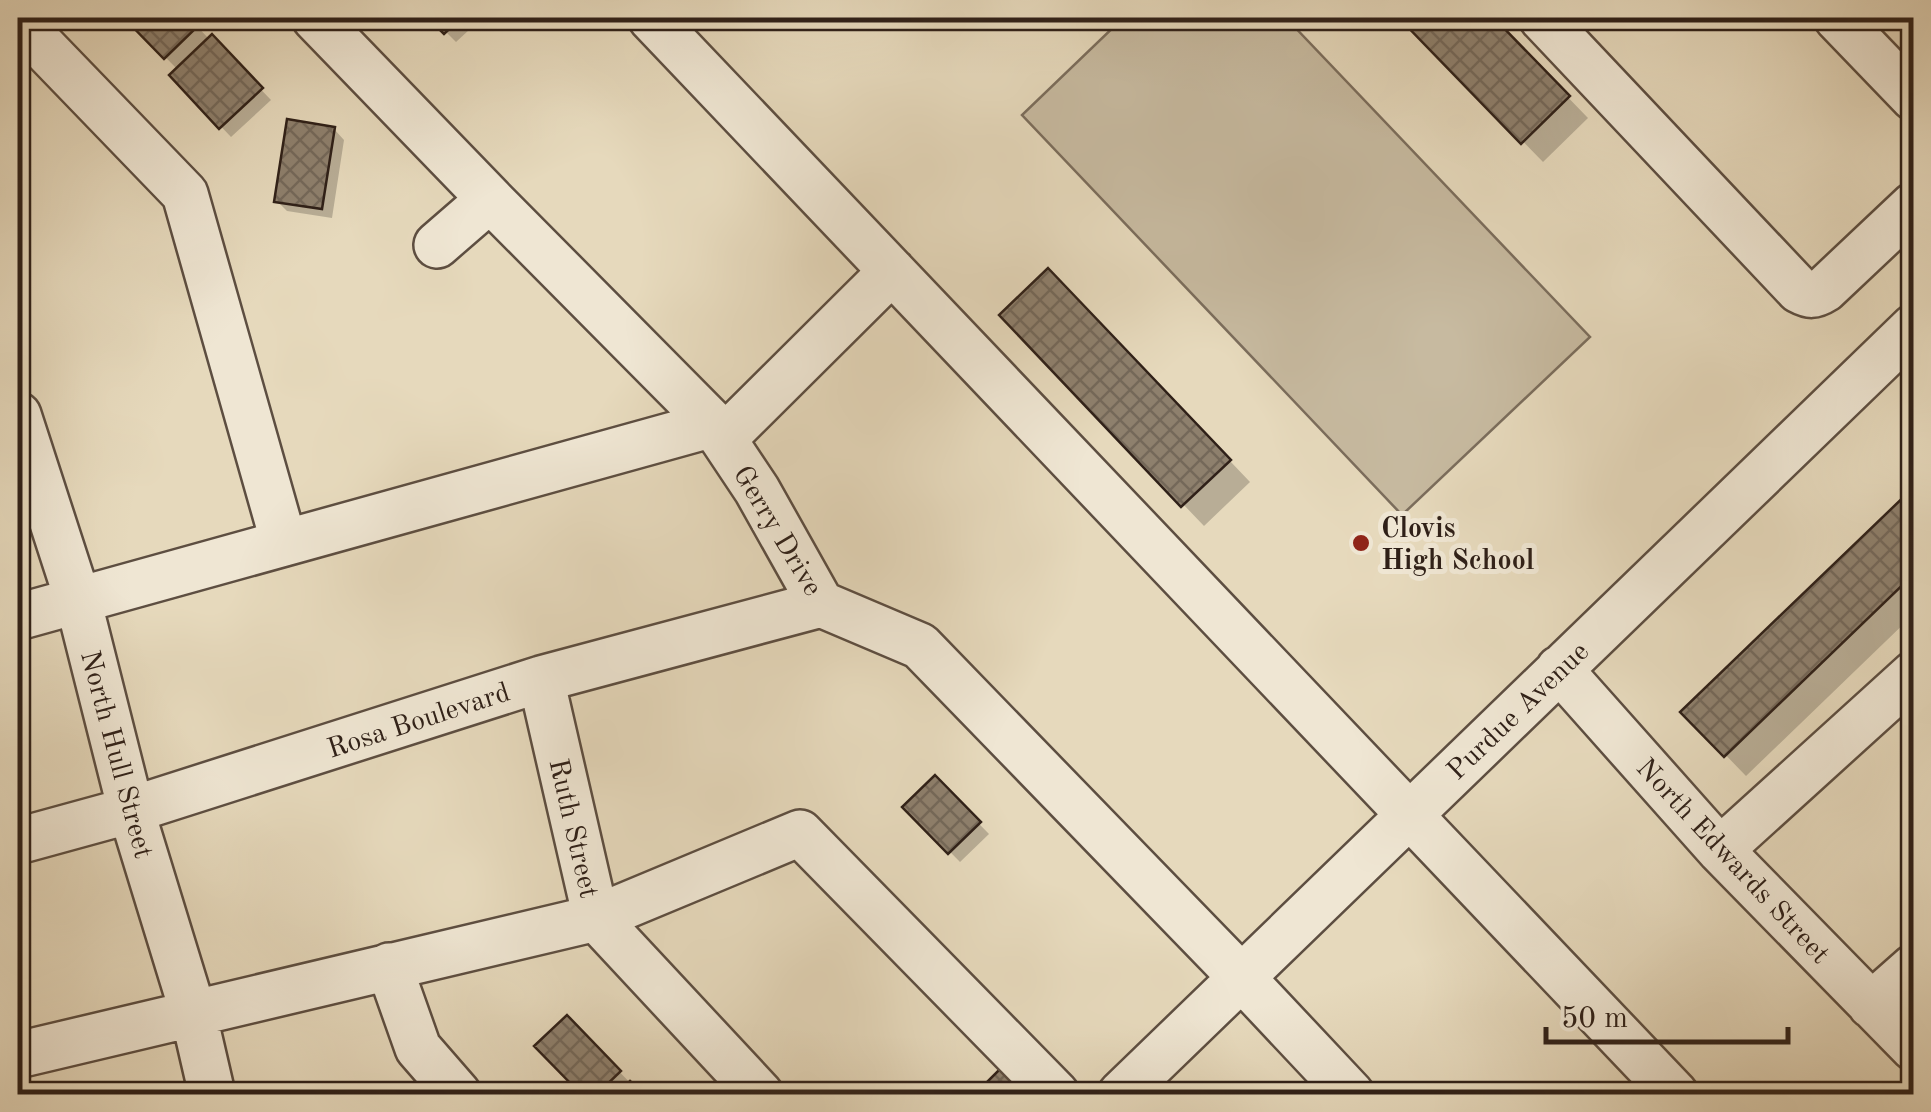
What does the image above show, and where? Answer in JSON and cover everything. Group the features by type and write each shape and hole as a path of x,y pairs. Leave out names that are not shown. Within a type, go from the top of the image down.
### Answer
{"street":[{"name":"Gerry Drive","path":"315,18 718,431 757,490 822,604 920,646 1350,1094"},
{"path":"651,18 1675,1094"},
{"path":"1542,18 1798,290 1815,296 1825,289 1914,205"},
{"path":"1837,18 1912,94"},
{"path":"18,21 185,194 284,543"},
{"path":"437,246 490,199"},
{"path":"18,616 718,431 892,271"},
{"name":"Purdue Avenue","path":"1121,1094 1914,328"},
{"name":"North Hull Street","path":"18,415 78,600 131,810 193,1012 212,1094"},
{"name":"Rosa Boulevard","path":"18,840 131,810 541,679 822,604"},
{"name":"North Edwards Street","path":"1559,669 1720,850 1914,1048"},
{"path":"1720,850 1914,674"},
{"name":"Ruth Street","path":"541,679 596,918 760,1094"},
{"path":"18,1055 596,918 800,834 1056,1094"},
{"path":"389,966 418,1048 458,1094"},
{"path":"1871,1005 1914,967"}],"shaded area":[{"path":"1123,18 1286,18 1590,337 1402,515 1022,115"}],"building":[{"path":"124,18 192,18 199,25 164,59"},
{"path":"428,18 461,18 444,34"},
{"path":"1399,18 1494,18 1570,96 1521,144"},
{"path":"212,34 263,88 219,129 169,75"},
{"path":"287,119 335,127 322,209 274,202"},
{"path":"1048,268 1231,460 1181,507 999,315"},
{"path":"1914,487 1914,574 1724,757 1680,712"},
{"path":"935,775 981,822 948,854 902,807"},
{"path":"567,1015 621,1071 597,1094 581,1094 534,1046"},
{"path":"1004,1065 1032,1094 975,1094"},
{"path":"630,1081 644,1094 616,1094"}],"place":[{"name":"Clovis High School","path":"1361,543"}]}
